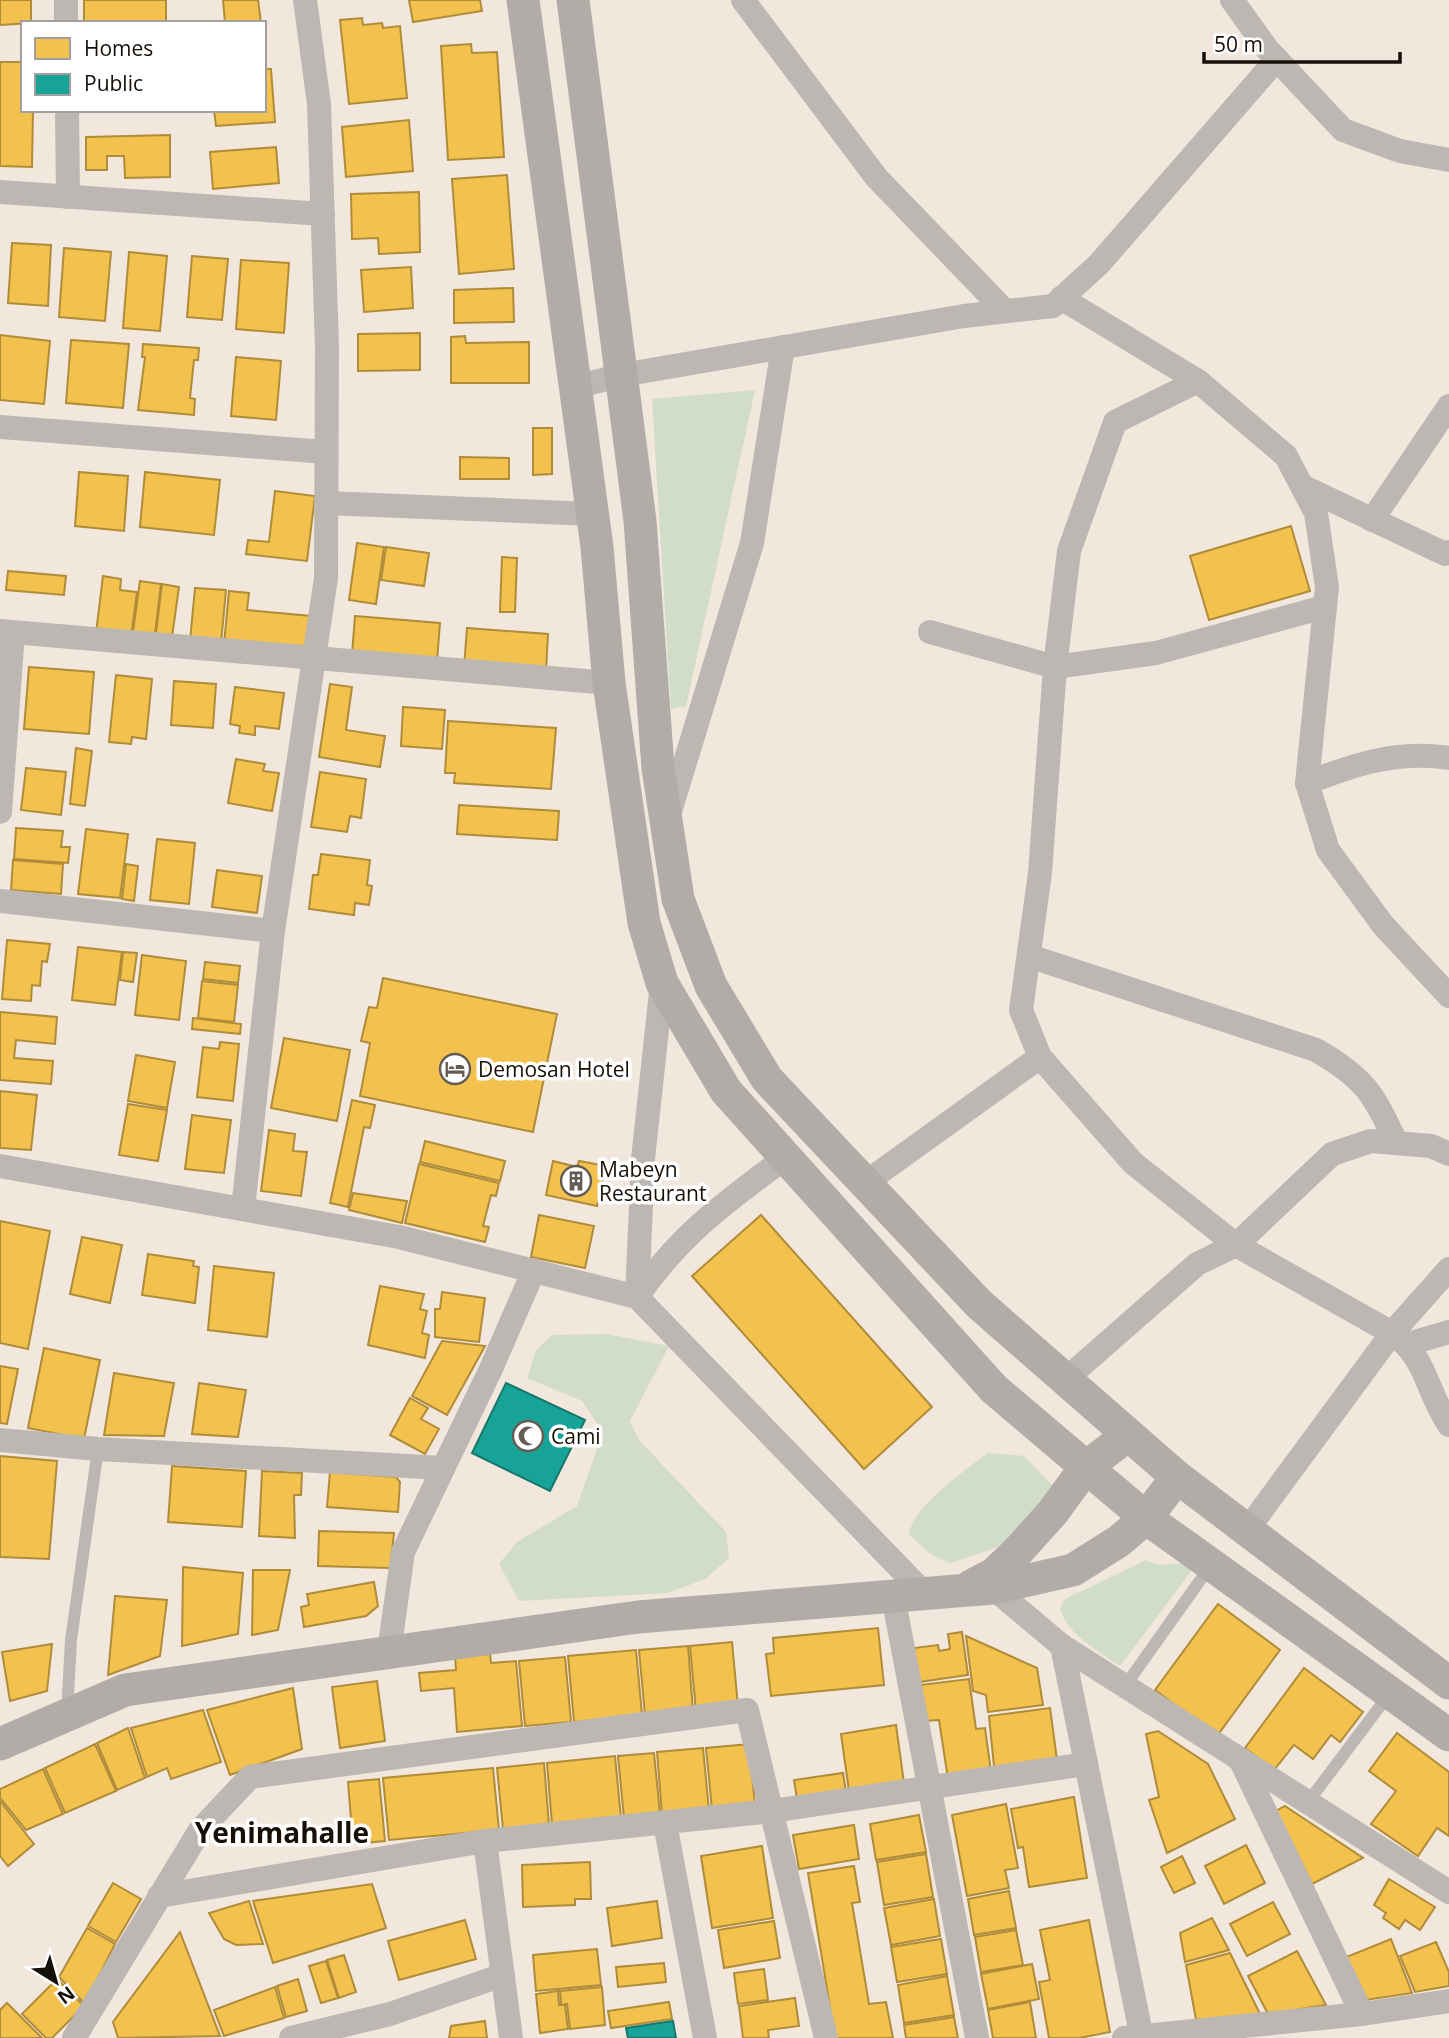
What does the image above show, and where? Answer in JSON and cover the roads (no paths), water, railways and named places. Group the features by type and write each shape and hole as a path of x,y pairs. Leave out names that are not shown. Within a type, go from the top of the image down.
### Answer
{"main road":[{"path":"523,0 593,514 609,683 644,923 662,983 726,1091 993,1389 1146,1518 1449,1735"},
{"path":"573,0 640,521 658,768 678,899 711,986 767,1079 979,1304 1177,1477 1449,1682"},
{"path":"978,1589 1053,1512 1085,1468 1128,1435"},
{"path":"0,1744 125,1690 638,1617 978,1589 1073,1570 1119,1541 1146,1518 1177,1477"}],"street":[{"path":"66,0 66,21"},
{"path":"243,1209 274,931 326,578 323,214 319,104 305,0"},
{"path":"743,0 876,177 1005,312"},
{"path":"1232,0 1277,59 1343,130 1400,150 1449,160"},
{"path":"575,387 622,375 783,347 1053,306 1099,264 1277,59"},
{"path":"67,112 68,197"},
{"path":"0,192 323,214"},
{"path":"1061,298 1198,381 1286,456 1316,513 1327,587 1307,783 1328,849 1383,925 1449,996"},
{"path":"666,822 752,543 783,347"},
{"path":"1198,381 1115,422 1069,551 1055,667 1040,873 1021,1010 1040,1057 1133,1163 1236,1245 1400,1339 1423,1365 1426,1383 1449,1425"},
{"path":"1372,520 1449,406"},
{"path":"0,427 327,452"},
{"path":"1302,486 1445,554 1449,552"},
{"path":"326,503 593,514"},
{"path":"930,632 1055,667 1156,653 1324,607"},
{"path":"0,812 7,632 609,683"},
{"path":"1307,783 1364,761 1421,753 1449,758"},
{"path":"0,901 274,931"},
{"path":"1029,956 1317,1050 1336,1061 1367,1087 1378,1101 1396,1143"},
{"path":"637,1297 643,1159 662,983"},
{"path":"865,1183 1040,1057"},
{"path":"1066,1379 1197,1265 1236,1245 1332,1154 1371,1141 1431,1146 1449,1154"},
{"path":"637,1297 657,1268 700,1221 786,1157"},
{"path":"0,1166 399,1237 637,1297 909,1595 928,1788 977,2038"},
{"path":"1247,1530 1400,1339 1449,1269"},
{"path":"389,1652 403,1552 491,1371 534,1270"},
{"path":"1400,1339 1449,1332"},
{"path":"0,1440 98,1450 443,1468"},
{"path":"978,1589 1062,1646 1449,1892"},
{"path":"1062,1646 1136,2037 1362,2014 1449,2001"},
{"path":"74,2038 200,1830 250,1777 747,1710 826,2038"},
{"path":"1239,1758 1362,2014"},
{"path":"159,1896 485,1841 772,1811 1086,1764"},
{"path":"665,1823 705,2038"},
{"path":"485,1841 511,2038"},
{"path":"291,2038 390,2014 503,1975"},
{"path":"360,2038 390,2014"}],"lane":[{"path":"67,1715 71,1640 98,1450"},
{"path":"1125,1686 1212,1565"},
{"path":"1308,1802 1390,1692"}],"place":[{"name":"Demosan Hotel","path":"455,1069"},
{"name":"Mabeyn Restaurant","path":"576,1181"},
{"name":"Cami","path":"528,1436"}],"district":[{"name":"Yenimahalle","path":"282,1832"}]}
